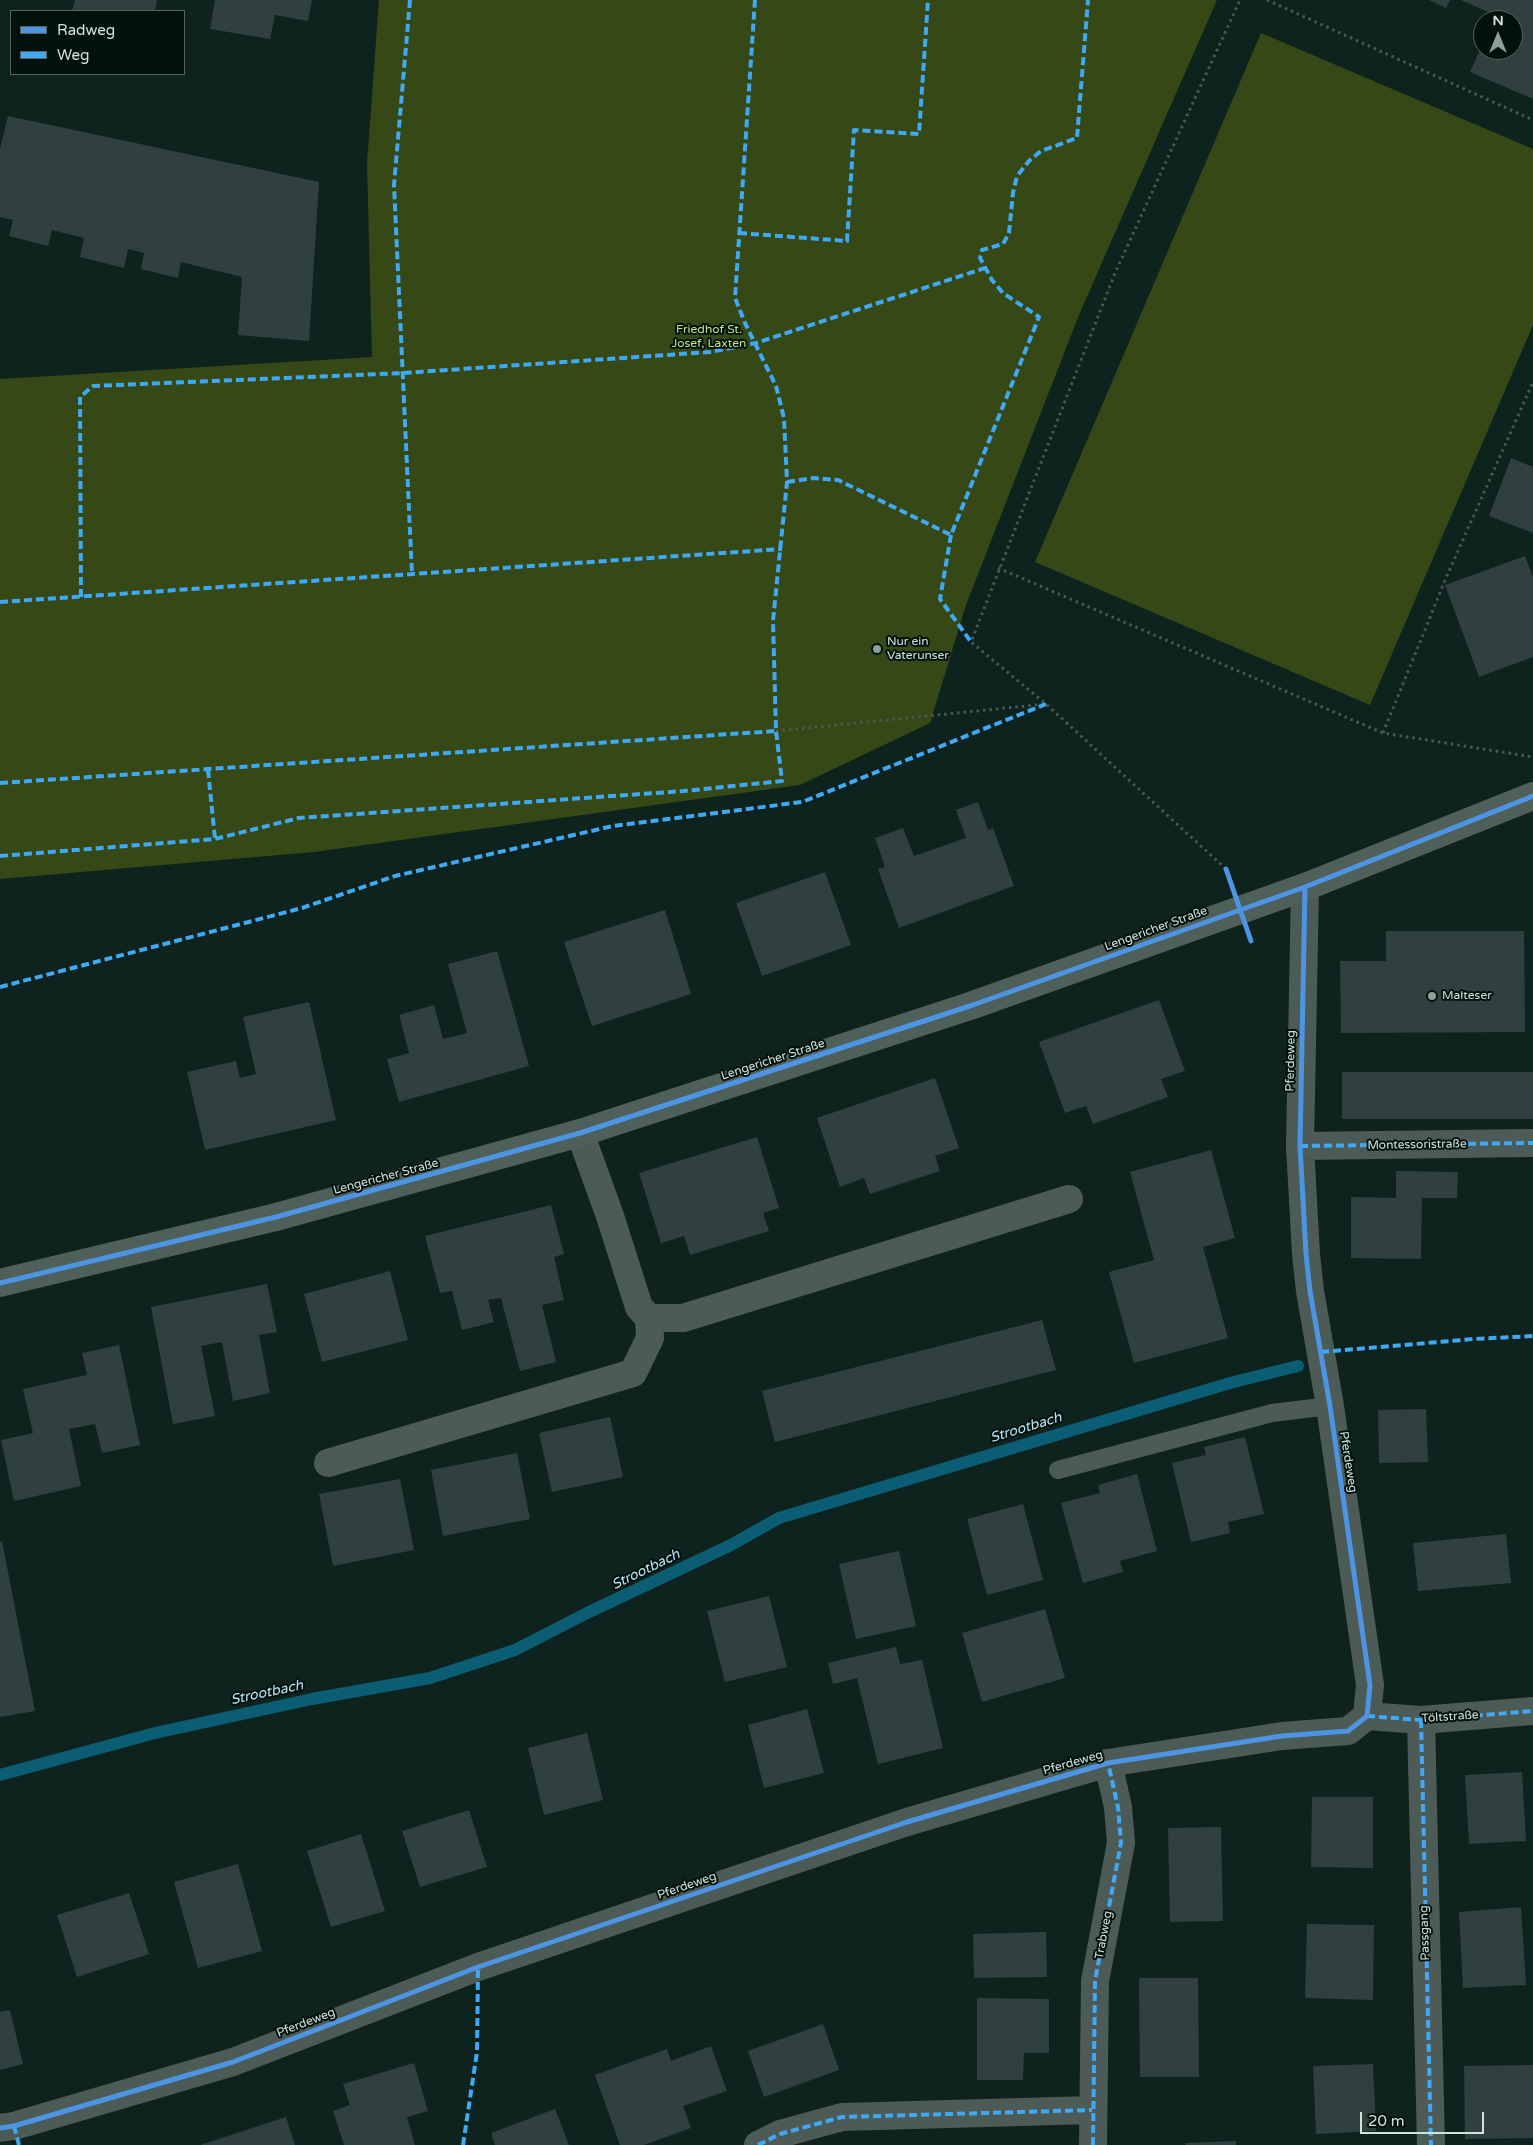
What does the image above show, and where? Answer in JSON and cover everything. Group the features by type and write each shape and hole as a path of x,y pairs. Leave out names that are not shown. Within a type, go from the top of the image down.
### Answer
{"main road":[{"name":"Lengericher Straße","path":"0,1282 276,1217 580,1133 970,1006 1305,887 1533,796"}],"street":[{"name":"Pferdeweg","path":"11,2133 233,2062 478,1967 907,1822 1108,1763 1282,1736 1348,1730 1368,1716 1370,1685 1330,1406 1310,1291 1300,1146 1305,887"},
{"path":"328,1463 633,1373 650,1338 650,1318 639,1306 610,1216 580,1133"},
{"name":"Montessoristraße","path":"1300,1146 1533,1143"},
{"path":"650,1318 683,1318 1069,1199"},
{"name":"Töltstraße","path":"1368,1716 1421,1720 1533,1711"},
{"name":"Passgang","path":"1421,1720 1431,2145"},
{"name":"Trabweg","path":"1093,2145 1094,1981 1121,1843 1118,1807 1108,1763"},
{"path":"758,2145 780,2134 842,2117 1092,2110"}],"lane":[{"path":"1058,1470 1272,1413 1330,1406"}],"path":[{"path":"1240,0 1115,273 998,568 971,642 1046,704 1226,869 1240,909"},
{"path":"1267,0 1533,120"},
{"path":"1383,733 1446,578 1533,382"},
{"path":"998,568 1383,733 1533,757"},
{"path":"776,731 1046,704"}],"green space":[{"name":"Friedhof St. Josef, Laxten","path":"379,0 1217,0 1079,315 966,605 930,723 800,785 314,852 0,879 0,379 372,357 367,163"},
{"path":"1261,33 1533,149 1533,325 1370,705 1035,562"}],"building":[{"path":"75,0 157,0 155,10 72,10"},
{"path":"215,0 312,0 308,21 275,15 270,39 210,29"},
{"path":"1429,0 1450,0 1446,8"},
{"path":"1461,0 1533,0 1533,99 1470,72 1475,60 1523,60 1523,10 1484,10"},
{"path":"8,116 319,182 309,341 238,335 242,277 181,262 178,278 141,269 144,253 128,249 124,268 80,257 84,238 52,230 48,246 9,236 13,220 0,217 0,149"},
{"path":"1511,458 1533,467 1533,533 1489,516"},
{"path":"1525,556 1533,577 1533,657 1479,677 1445,585"},
{"path":"978,802 988,830 993,828 1014,886 899,928 878,869 885,867 875,838 903,828 914,856 966,838 956,810"},
{"path":"825,872 851,945 762,976 736,903"},
{"path":"665,910 691,994 592,1026 564,942"},
{"name":"Malteser","path":"1386,931 1524,931 1525,1032 1341,1033 1340,961 1386,961"},
{"path":"497,951 529,1066 399,1102 387,1059 409,1053 399,1015 434,1005 443,1039 467,1033 448,964"},
{"path":"1159,1000 1185,1071 1161,1079 1168,1097 1093,1124 1086,1106 1065,1113 1039,1042"},
{"path":"309,1002 336,1120 205,1150 187,1072 236,1061 240,1078 256,1074 243,1017"},
{"path":"1342,1072 1533,1072 1533,1119 1342,1119"},
{"path":"935,1078 959,1148 935,1156 940,1171 870,1194 864,1178 840,1187 817,1118"},
{"path":"757,1137 779,1208 763,1213 769,1231 690,1255 684,1236 661,1243 639,1173"},
{"path":"1211,1150 1235,1238 1203,1247 1228,1338 1134,1363 1109,1272 1154,1260 1130,1172"},
{"path":"1396,1171 1458,1172 1457,1198 1422,1198 1421,1259 1351,1258 1351,1197 1396,1198"},
{"path":"551,1205 564,1254 554,1257 564,1300 542,1305 556,1362 520,1371 501,1298 488,1300 494,1322 462,1330 452,1291 440,1293 425,1236"},
{"path":"390,1271 408,1340 322,1362 304,1294"},
{"path":"267,1284 277,1332 259,1335 270,1393 233,1401 222,1342 201,1346 215,1416 173,1424 151,1307"},
{"path":"1042,1320 1056,1370 775,1442 762,1391"},
{"path":"119,1345 140,1445 102,1453 95,1424 69,1429 81,1486 14,1501 1,1440 33,1433 23,1389 87,1375 82,1353"},
{"path":"1426,1409 1428,1462 1379,1463 1378,1410"},
{"path":"610,1417 623,1477 552,1492 539,1433"},
{"path":"1245,1437 1264,1514 1228,1522 1230,1533 1191,1542 1172,1463 1206,1455 1204,1447"},
{"path":"517,1453 530,1519 443,1536 431,1470"},
{"path":"1137,1474 1157,1551 1120,1561 1123,1572 1083,1583 1061,1503 1100,1493 1098,1485"},
{"path":"400,1479 414,1550 333,1566 319,1494"},
{"path":"1023,1504 1043,1580 987,1595 967,1519"},
{"path":"1506,1534 1511,1583 1418,1591 1413,1543"},
{"path":"2,1541 35,1711 0,1717 0,1542"},
{"path":"899,1551 916,1626 856,1639 839,1564"},
{"path":"769,1596 787,1667 725,1682 707,1611"},
{"path":"1045,1609 1065,1678 982,1702 962,1633"},
{"path":"896,1647 900,1664 922,1660 943,1748 878,1764 857,1678 833,1684 828,1663"},
{"path":"807,1709 824,1773 764,1788 748,1725"},
{"path":"587,1733 603,1800 544,1815 528,1748"},
{"path":"1522,1772 1526,1841 1469,1844 1465,1775"},
{"path":"1312,1797 1373,1797 1373,1868 1311,1867"},
{"path":"469,1810 487,1867 420,1887 402,1831"},
{"path":"1221,1827 1223,1921 1170,1922 1168,1828"},
{"path":"361,1834 385,1911 331,1927 307,1851"},
{"path":"238,1864 262,1951 198,1968 174,1882"},
{"path":"129,1893 149,1954 77,1977 57,1915"},
{"path":"1521,1907 1526,1985 1463,1988 1459,1912"},
{"path":"1307,1924 1374,1925 1373,2000 1305,1998"},
{"path":"1046,1932 1047,1977 974,1978 973,1934"},
{"path":"1139,1978 1198,1978 1199,2077 1140,2077"},
{"path":"977,1998 1049,1999 1049,2053 1024,2053 1023,2080 977,2080"},
{"path":"10,2010 23,2064 0,2070 0,2012"},
{"path":"823,2024 839,2070 764,2097 748,2051"},
{"path":"711,2046 727,2091 683,2106 691,2128 644,2145 620,2145 595,2075 667,2049 671,2061"},
{"path":"414,2063 428,2111 407,2117 415,2145 344,2145 333,2111 350,2105 343,2084"},
{"path":"1373,2064 1376,2131 1316,2134 1313,2066"},
{"path":"1533,2065 1533,2138 1465,2139 1464,2066"},
{"path":"555,2109 569,2145 495,2145 491,2133"},
{"path":"286,2117 295,2145 200,2145"},
{"path":"1236,2141 1236,2145 1186,2145 1185,2143"}],"waterway":[{"name":"Strootbach","path":"0,1775 155,1733 312,1699 430,1678 515,1650 587,1613 729,1546 779,1518 1230,1383 1298,1366"}],"marked path":[{"path":"410,0 394,185 412,574"},
{"path":"0,856 215,839 299,818 684,791 782,781 776,731 773,621 787,482 784,418 776,386 735,298 755,0"},
{"path":"739,233 847,241 854,130 919,134 928,0"},
{"path":"787,482 814,478 838,480 951,535 1039,317 1003,293 992,280 980,258 982,250 1003,244 1009,233 1013,193 1017,176 1029,161 1041,151 1077,138 1088,0"},
{"path":"81,597 80,397 93,386 403,373 710,352 756,343 985,268"},
{"path":"951,535 940,599 971,642"},
{"path":"0,602 782,549"},
{"path":"0,987 302,908 395,876 613,826 802,802 1046,704"},
{"path":"0,783 776,731"},
{"path":"208,770 215,839"},
{"path":"1300,1146 1533,1143"},
{"path":"1321,1352 1533,1336"},
{"path":"1367,1716 1421,1720 1533,1711"},
{"path":"1421,1720 1431,2145"},
{"path":"1093,2145 1095,1981 1121,1843 1118,1807 1108,1763"},
{"path":"463,2145 477,2052 478,1967"},
{"path":"758,2145 780,2134 842,2117 1092,2110"},
{"path":"14,2126 19,2145"}],"cycle path":[{"path":"0,1283 276,1217 580,1133 970,1006 1305,887 1533,796"},
{"path":"1226,869 1251,941"},
{"path":"0,2128 14,2126 233,2062 478,1967 907,1822 1108,1763 1282,1736 1348,1731 1367,1716 1370,1685 1306,1254 1300,1146 1305,887"}],"place":[{"name":"Nur ein Vaterunser","path":"877,649"},
{"name":"Malteser","path":"1432,996"}]}
